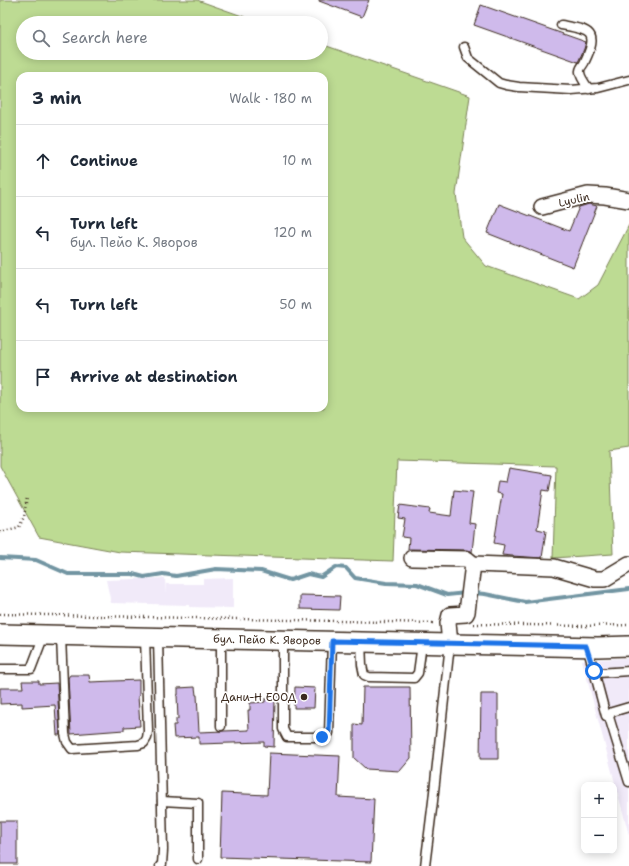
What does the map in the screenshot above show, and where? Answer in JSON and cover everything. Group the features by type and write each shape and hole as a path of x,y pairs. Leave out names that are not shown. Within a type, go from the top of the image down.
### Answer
{"street":[{"name":"Lyulin","path":"542,207 588,195 629,200"},
{"path":"412,558 467,559 472,570 466,614 450,615 448,624 450,644"},
{"path":"472,570 554,567 595,579 604,579 629,564"},
{"name":"бул. Пейо К. Яворов","path":"0,634 422,644 629,646"}],"lane":[{"path":"560,25 585,31 590,34 592,44 585,63 580,68 581,76 589,89"},
{"path":"464,47 468,58 499,83 519,87 572,90 598,88 629,80"},
{"path":"52,635 65,734 67,742 72,749 138,745 144,743 147,738 148,731 151,638"},
{"path":"0,669 30,669 52,635"},
{"path":"151,638 162,801 163,850 162,864 160,866"},
{"path":"221,639 221,726"},
{"path":"283,640 283,729 287,737 322,737 329,733 332,641"},
{"path":"360,642 364,675 369,677 414,678 418,674 422,644"},
{"path":"425,866 450,644"},
{"path":"586,646 606,716 609,717 629,782"},
{"path":"594,671 598,673 629,671"},
{"path":"609,717 612,712 629,707"},
{"path":"162,801 198,803 198,859"}],"path":[{"path":"0,532 19,527 24,517 27,497"},
{"path":"0,614 448,624 582,626 629,625"}],"shaded area":[{"path":"165,578 166,595 166,584 203,584 203,579 233,578 233,608 111,603 106,580"},
{"path":"629,658 629,835 617,790 617,782 615,782 582,660"}],"green space":[{"path":"0,0 197,0 242,16 16,16 16,60 328,60 328,46 470,96 456,194 462,237 486,266 579,299 598,285 629,225 629,448 609,451 613,554 553,558 556,466 397,461 393,561 120,552 39,537 0,466"}],"building":[{"path":"319,0 369,0 362,17"},
{"path":"481,5 586,42 578,62 474,25"},
{"path":"499,204 569,231 579,207 589,204 597,206 573,267 487,233"},
{"path":"509,468 552,475 549,491 543,490 537,529 546,531 542,558 502,555 504,545 494,543 502,494 496,493 498,481 506,482"},
{"path":"454,490 473,492 469,523 475,524 472,552 467,550 408,549 409,538 402,537 405,519 398,518 400,505 430,509 429,513 451,516"},
{"path":"300,595 340,596 339,610 300,609"},
{"path":"70,675 89,675 90,682 139,680 138,696 140,726 124,727 124,730 71,734 68,678"},
{"path":"22,681 39,681 39,684 57,683 60,735 57,735 55,705 22,707 22,703 0,704 0,688 23,688"},
{"path":"195,687 197,695 199,732 249,730 248,710 250,710 250,703 265,702 265,699 275,699 274,747 264,746 264,742 199,744 199,737 174,738 173,725 176,725 176,719 178,719 178,688"},
{"path":"295,687 315,688 314,708 294,708"},
{"path":"363,687 410,687 411,758 400,771 366,769 354,758 354,724 362,725"},
{"path":"481,694 498,694 498,759 480,759"},
{"path":"269,753 340,756 338,797 374,799 371,862 220,857 222,793 267,795"},
{"path":"0,821 17,821 17,864 0,864"}],"waterway":[{"path":"0,558 36,560 68,574 133,574 144,577 163,574 176,576 216,569 261,571 290,580 308,574 321,577 336,567 346,568 355,578 386,583 417,584 447,595 466,593"},
{"path":"473,593 525,602 629,589"}],"place":[{"name":"Дани-Н ЕООД","path":"304,697"}],"route":[{"path":"322,737 329,733 332,641 586,646 594,671"}]}
